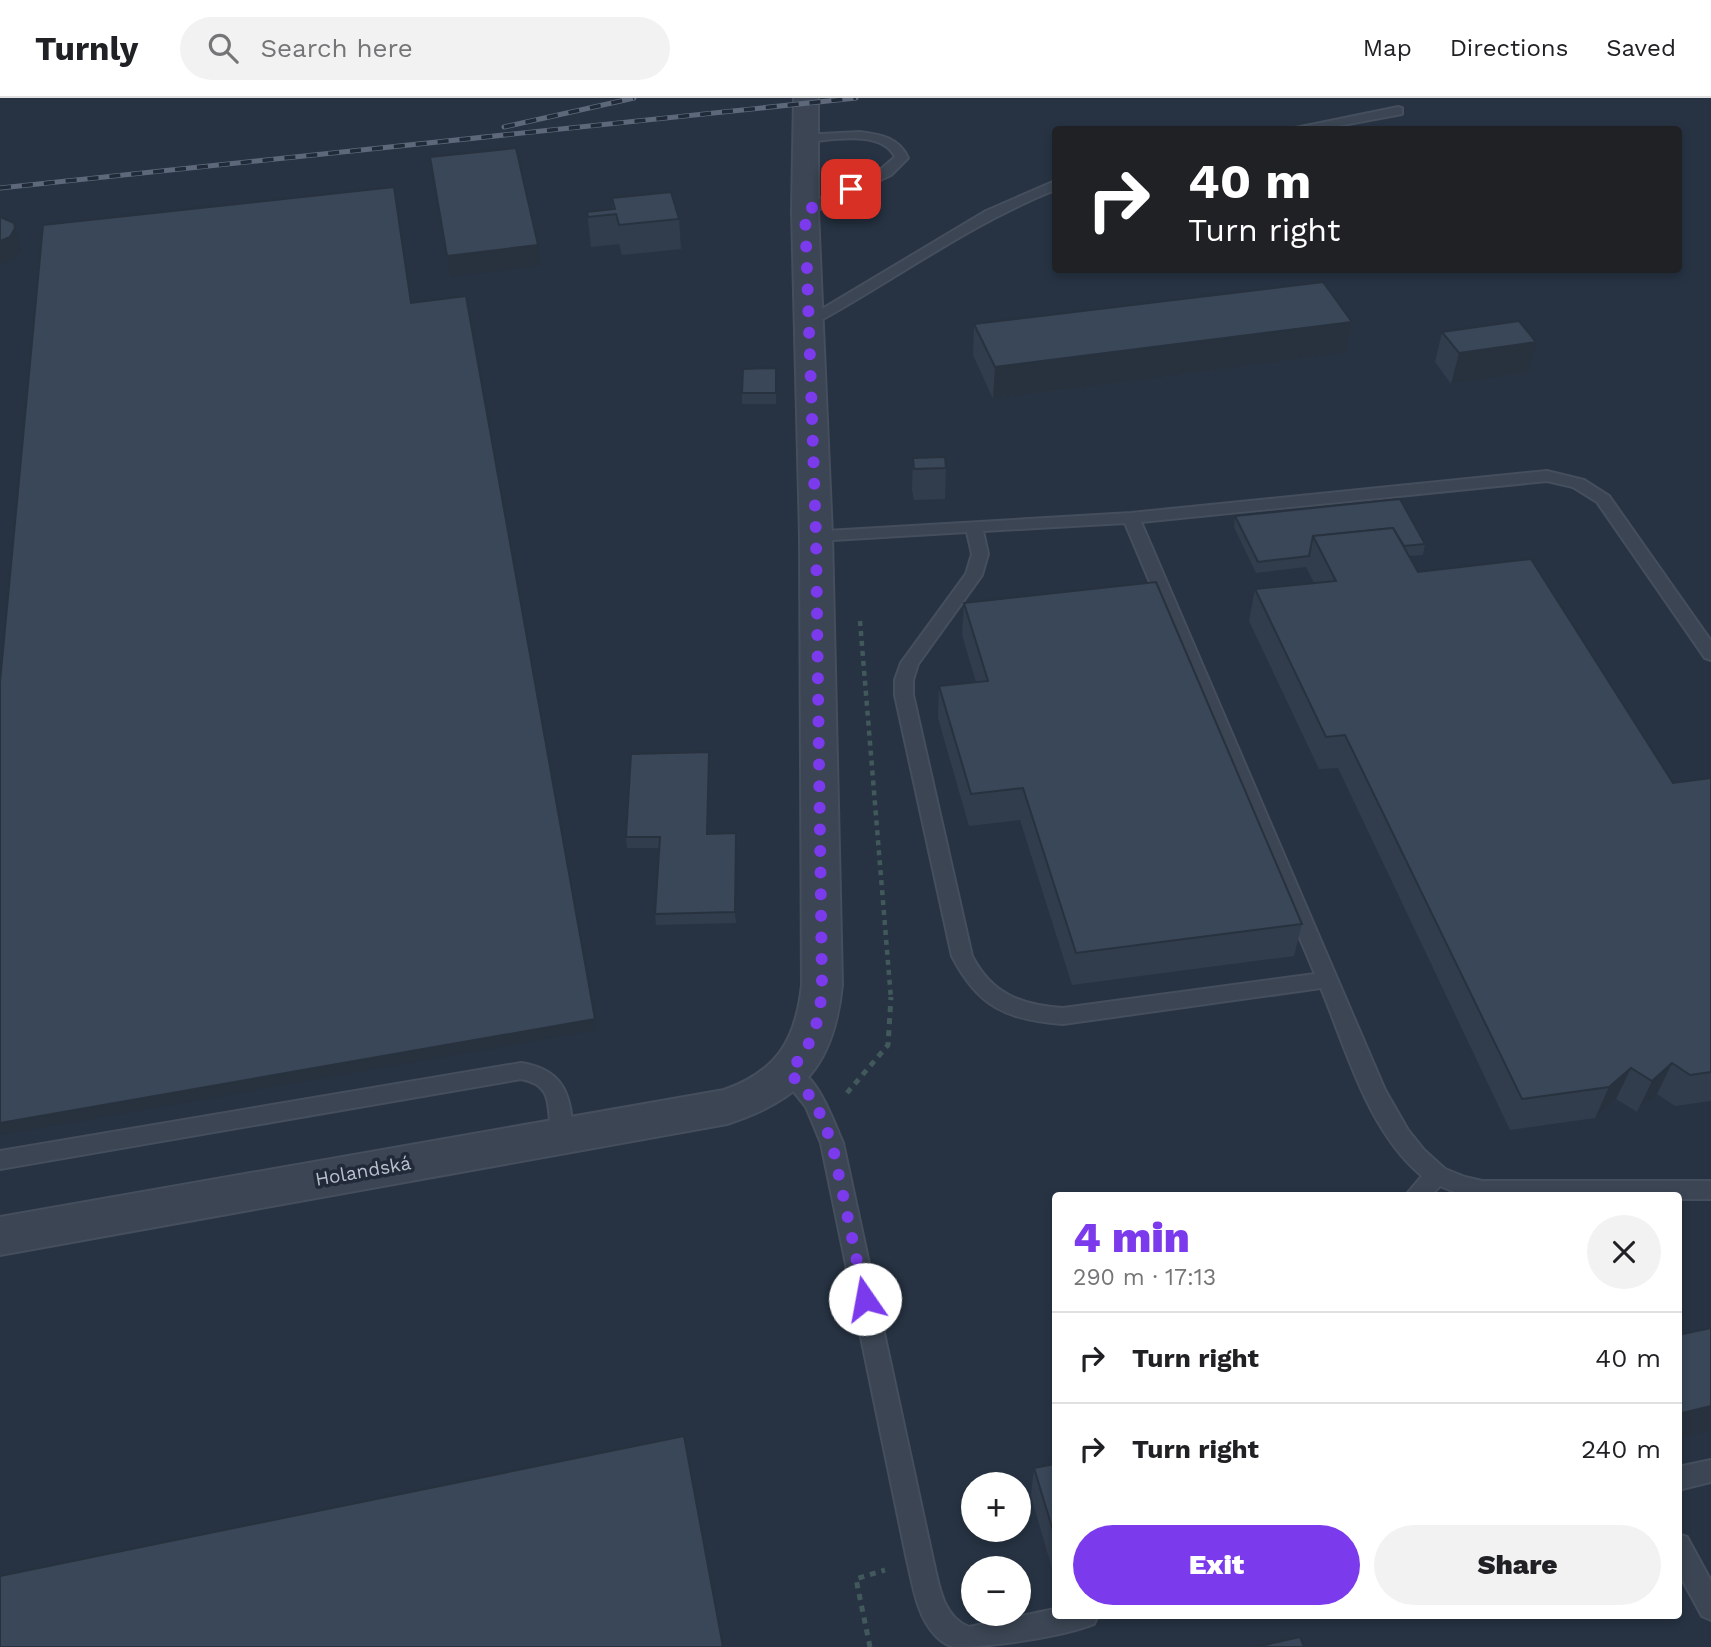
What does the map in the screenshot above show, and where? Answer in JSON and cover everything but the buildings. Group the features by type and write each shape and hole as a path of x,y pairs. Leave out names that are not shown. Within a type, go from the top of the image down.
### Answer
{"street":[{"name":"Holandská","path":"0,1236 727,1107 768,1090 789,1072 806,1052 821,1008 816,536 805,211 806,98"}],"lane":[{"path":"1314,126 1398,111"},
{"path":"805,211 886,172 902,158 902,153 894,145 879,138 806,138"},
{"path":"809,321 850,300 947,236 1052,186"},
{"path":"816,536 1131,518 1527,476 1561,478 1604,499 1616,513 1711,654"},
{"path":"1131,518 1374,1090 1397,1135 1422,1164 1437,1175 1462,1186 1482,1190 1711,1190"},
{"path":"974,527 980,554 974,575 911,663 904,680 904,695 957,930 971,976 988,994 1009,1007 1035,1015 1063,1016 1326,980"},
{"path":"0,1160 522,1071 542,1075 554,1087 563,1136"},
{"path":"789,1072 815,1102 832,1143 920,1560 935,1613 954,1636 969,1640 1068,1619"},
{"path":"1421,1192 1437,1175"},
{"path":"1682,1478 1711,1471"},
{"path":"1682,1553 1711,1607"}],"path":[{"path":"870,1647 856,1579 920,1560"}],"railway":[{"path":"504,127 634,98"},
{"path":"0,188 856,98"}],"route":[{"path":"851,189 805,211 816,536 822,985 821,1008 816,1027 806,1052 789,1072 815,1102 832,1143 865,1299"}]}
